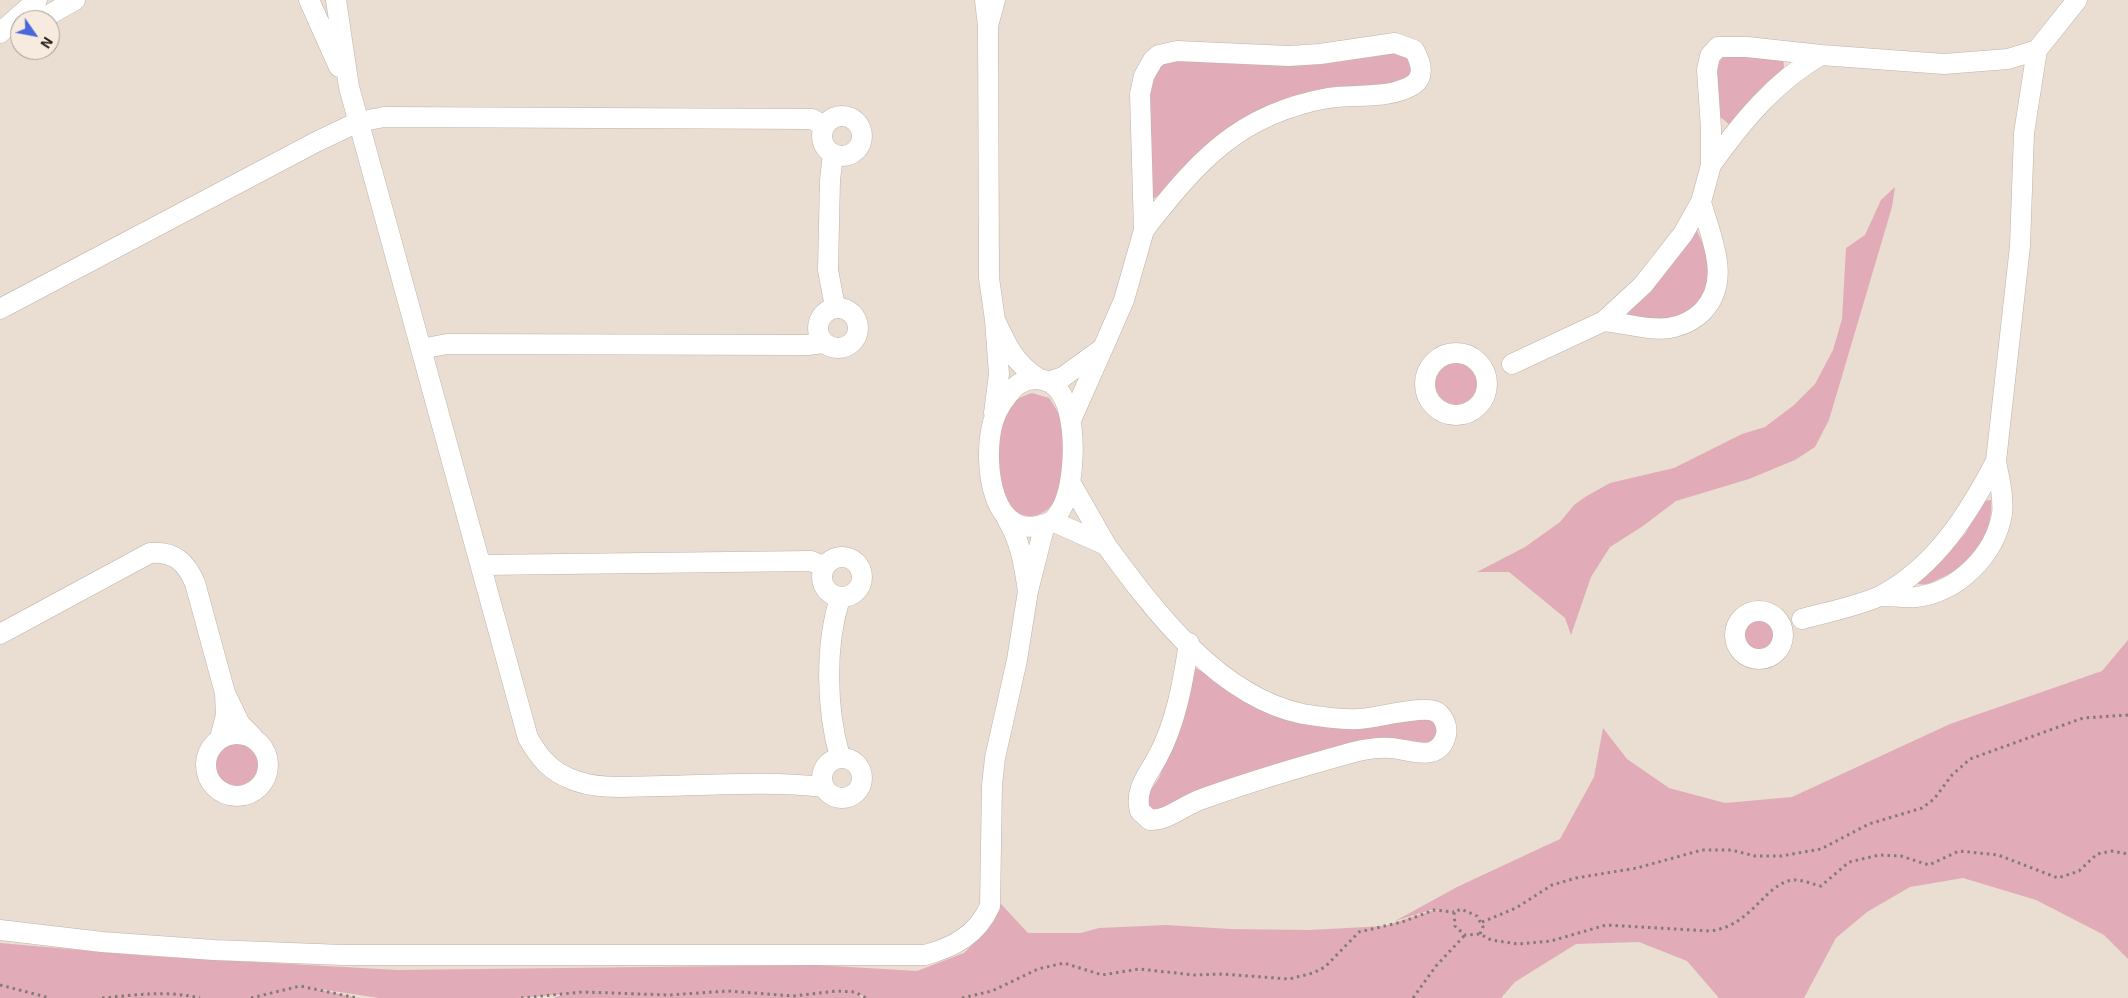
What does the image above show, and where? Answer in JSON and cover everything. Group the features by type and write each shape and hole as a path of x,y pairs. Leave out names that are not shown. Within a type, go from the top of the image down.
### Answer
{"street":[{"path":"0,33 37,0"},
{"path":"58,10 75,0"},
{"path":"309,0 348,87"},
{"path":"336,0 348,87 528,738 537,754 552,769 572,779 610,786 790,783 823,787"},
{"path":"985,0 988,26 989,278 995,320 999,374 989,453 993,489 1000,510 1015,532 1022,551 1028,591"},
{"path":"988,26 995,0"},
{"path":"1802,619 1783,640 1774,654 1758,659 1743,653 1735,639 1735,630 1743,616 1759,610 1784,619 1802,619 1881,596 1916,596 1935,591 1956,582 1975,567 1998,533 2002,513 2002,494 1996,461 2020,246 2024,133 2037,50 2077,0"},
{"path":"1072,420 1124,300 1144,230 1140,94 1147,67 1159,56 1176,51 1192,50 1289,56 1330,53 1396,43 1406,45 1418,57 1421,65 1421,76 1410,88 1394,92 1314,101 1278,113 1230,137 1202,160 1184,179 1144,230"},
{"path":"1512,364 1489,363 1456,352 1445,354 1429,368 1425,378 1425,390 1435,408 1445,414 1455,416 1466,414 1476,409 1487,391 1512,364 1604,322 1643,285 1666,259 1701,202 1711,165 1711,128 1707,70 1712,52 1718,47 1726,45 1821,55 1944,64 2008,59 2037,50"},
{"path":"1711,165 1735,131 1770,92 1802,66 1821,55"},
{"path":"846,116 858,123 861,129 861,143 852,154 846,156 832,154 823,145 821,132 824,126 834,117 846,116"},
{"path":"0,309 316,142 358,122 384,117 812,119 824,126"},
{"path":"832,154 828,270 836,307"},
{"path":"1604,322 1668,328 1691,320 1708,305 1718,285 1718,270 1716,254 1701,202"},
{"path":"836,307 849,311 854,316 858,328 854,342 842,349 828,347 823,343 819,337 818,324 824,313 836,307"},
{"path":"995,320 1014,358 1024,370 1056,388 1066,402 1072,420 1073,448 1070,482 1060,512 1049,522 1028,527 1006,519"},
{"path":"421,349 447,344 808,345 823,343"},
{"path":"993,421 1000,406 1017,384 1063,377 1102,348"},
{"path":"1476,359 1486,374 1487,391"},
{"path":"1881,596 1904,580 1942,546 1972,505 1996,461"},
{"path":"1070,482 1106,545 1152,605 1216,670 1236,685 1276,706 1318,716 1359,719 1425,709 1435,711 1442,717 1446,725 1446,734 1437,749 1431,752 1421,754 1394,748 1364,750 1199,799 1159,820 1150,820 1140,811 1138,794 1166,740 1184,672 1189,643"},
{"path":"1049,522 1106,545"},
{"path":"0,930 102,942 214,950 343,955 925,955 941,951 960,943 973,932 985,917 990,906 992,785 995,758 1017,660 1028,591 1049,522"},
{"path":"0,634 150,553 171,554 181,560 190,572 195,584 225,694 240,724 253,738 262,744 267,754 269,764 267,775 262,785 254,792 238,796 222,793 208,777 207,756 212,746 220,738 236,733 253,738"},
{"path":"848,557 859,564 862,570 862,584 853,595 840,598 833,596 824,586 822,580 825,567 834,558 848,557"},
{"path":"481,565 811,561 825,567"},
{"path":"840,598 830,641 832,719 840,757"},
{"path":"1774,616 1782,627 1783,640"},
{"path":"220,738 226,715 225,694"},
{"path":"840,757 853,760 861,771 861,785 858,791 852,795 839,798 832,796 823,787 821,780 824,768 833,759 840,757"}],"path":[{"path":"1482,922 1516,908 1552,885 1576,878 1637,868 1702,850 1731,850 1755,856 1781,856 1821,848 1869,824 1922,808 1934,799 1952,775 1970,759 2083,718 2128,715"},
{"path":"1413,998 1436,966 1465,935 1480,934 1492,940 1518,944 1551,940 1606,925 1678,931 1716,931 1741,921 1766,896 1788,881 1802,881 1821,886 1849,862 1879,855 1901,856 1929,864 1959,851 1998,855 2058,878 2079,871 2097,854 2112,851 2128,854"},
{"path":"962,998 992,991 1038,969 1064,963 1102,975 1139,969 1194,975 1223,974 1289,979 1313,973 1324,967 1359,932 1402,922 1434,910 1454,912 1461,909 1470,911 1482,922 1483,927 1480,934"},
{"path":"1454,912 1455,926 1465,935"},
{"path":"0,985 50,998"},
{"path":"252,998 300,986 357,998"},
{"path":"521,998 583,992 669,995 728,991 793,996 837,991 855,992 866,998"},
{"path":"102,998 154,992 178,993 200,998"}],"shaded area":[{"path":"1381,50 1412,58 1414,69 1407,79 1391,87 1305,95 1153,199 1147,111 1154,66 1169,58"},
{"path":"1721,52 1783,59 1784,67 1781,76 1730,125 1719,116 1716,57"},
{"path":"1895,187 1892,207 1829,420 1815,447 1795,460 1749,479 1676,501 1643,526 1610,547 1591,577 1571,635 1565,618 1509,572 1477,572 1525,547 1560,522 1574,505 1610,483 1674,468 1742,434 1765,427 1794,405 1815,384 1833,350 1842,319 1846,248 1865,235 1881,200"},
{"path":"1692,231 1697,231 1707,253 1711,277 1698,307 1672,321 1633,319 1628,314 1631,307"},
{"path":"1452,359 1462,359 1475,366 1482,379 1482,389 1475,402 1462,409 1452,409 1443,405 1436,398 1432,389 1432,379 1436,370 1443,363"},
{"path":"1032,393 1049,398 1058,413 1064,439 1064,466 1059,491 1054,501 1048,509 1037,515 1027,516 1010,506 1004,497 997,475 996,461 1002,427 1009,408 1018,399"},
{"path":"1991,500 1989,525 1980,546 1973,556 1943,577 1928,584 1918,584 1921,577 1940,561 1965,534 1984,501"},
{"path":"1759,616 1766,617 1772,622 1777,628 1777,642 1772,648 1766,653 1759,654 1752,653 1746,648 1741,642 1740,635 1741,628 1746,622 1752,617"},
{"path":"2128,640 2128,959 2104,935 2036,900 1963,878 1910,887 1867,912 1836,938 1804,998 1719,998 1687,961 1639,942 1576,944 1515,982 1501,998 866,998 857,993 862,998 553,998 565,994 518,998 379,998 313,988 357,998 0,998 0,943 148,956 397,970 816,965 917,971 964,953 989,928 1001,904 1028,933 1081,933 1099,928 1166,925 1231,929 1309,930 1385,926 1434,910 1442,911 1434,909 1395,921 1457,887 1560,839 1594,777 1603,728 1627,759 1669,788 1725,803 1792,797 1950,724 2102,671"},
{"path":"1195,668 1263,711 1288,720 1326,722 1424,716 1434,722 1439,730 1434,744 1404,744 1157,816 1148,806 1150,791 1159,778 1180,722 1188,676"},
{"path":"233,740 243,740 256,747 263,760 263,770 256,783 243,790 233,790 224,786 217,779 213,770 213,760 217,751 224,744"}]}
